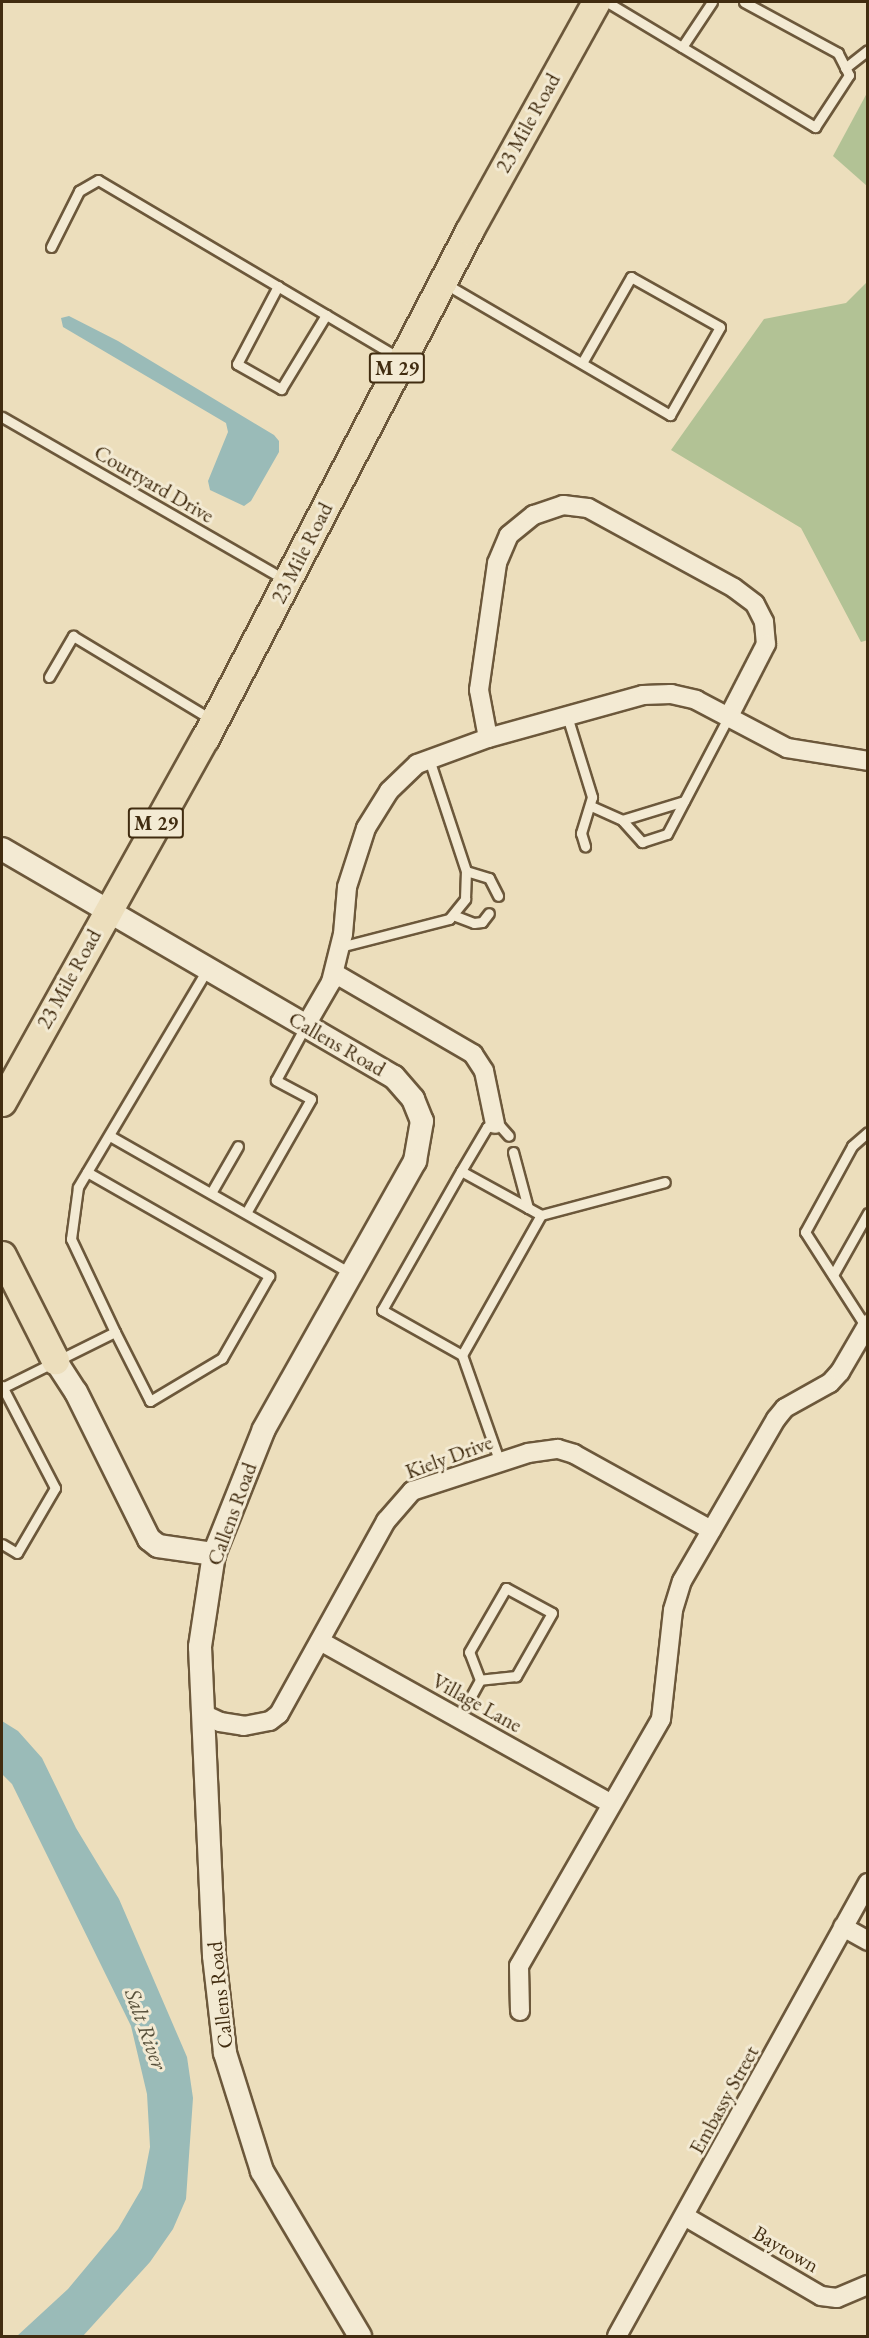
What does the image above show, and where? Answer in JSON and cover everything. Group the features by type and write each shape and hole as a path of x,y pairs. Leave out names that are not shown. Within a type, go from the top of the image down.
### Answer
{"main road":[{"name":"23 Mile Road","path":"2,1102 107,909 214,721 288,582 401,359 596,2"},
{"path":"2,1255 55,1360"}],"street":[{"path":"488,738 479,690 497,563 509,535 534,514 563,505 588,508 734,588 755,604 764,622 766,644 728,718"},
{"path":"306,1026 334,973 340,947 347,887 366,828 389,791 417,764 488,738 643,695 671,693 696,700 787,748 867,761"},
{"name":"Callens Road","path":"2,849 394,1077 413,1100 422,1121 415,1161 264,1429 214,1554 202,1617 203,1713 214,1956 225,2053 262,2171 360,2337"},
{"path":"334,973 473,1053 484,1071 495,1124"},
{"path":"520,2011 519,1966 662,1719 676,1596 711,1530 776,1419 798,1399 830,1383 867,1325"},
{"path":"55,1360 76,1392 149,1539 158,1546 214,1554"},
{"name":"Kiely Drive","path":"203,1713 233,1725 256,1726 270,1721 285,1705 383,1527 405,1496 544,1449 574,1454 711,1530"},
{"name":"Village Lane","path":"320,1641 612,1804"},
{"name":"Embassy Street","path":"617,2337 686,2217 867,1883"},
{"path":"843,1927 867,1941"},
{"name":"Baytown","path":"686,2217 821,2296 837,2298 867,2285"}],"lane":[{"path":"607,2 815,126 849,75 838,53 744,2"},
{"path":"682,47 712,2"},
{"path":"845,68 867,50"},
{"path":"51,247 79,191 98,180 401,359"},
{"path":"442,282 669,415 720,327 631,278 582,363"},
{"path":"278,286 237,364 281,389 326,315"},
{"name":"Courtyard Drive","path":"2,417 288,582"},
{"path":"49,677 73,636 214,721"},
{"path":"567,717 591,806 581,833 585,846"},
{"path":"591,806 622,820 642,842 667,834 728,718"},
{"path":"429,759 466,871 465,898 453,915"},
{"path":"622,820 684,801"},
{"path":"466,871 489,878 497,887 498,896"},
{"path":"340,947 453,915 474,923 482,921 489,913"},
{"path":"87,1172 269,1276 222,1358 150,1401 71,1239 78,1187 208,968"},
{"path":"246,1213 311,1099 276,1080 306,1026"},
{"path":"500,1463 462,1355 382,1310 487,1127 495,1124 505,1128 509,1136"},
{"path":"867,1132 852,1146 805,1232 867,1325"},
{"path":"110,1136 352,1274"},
{"path":"211,1193 238,1146"},
{"path":"513,1152 528,1208"},
{"path":"461,1171 541,1215 665,1182"},
{"path":"832,1275 867,1213"},
{"path":"462,1355 541,1215"},
{"path":"2,1544 17,1553 55,1488 2,1387 115,1332"},
{"path":"506,1588 552,1613 516,1676 480,1680 469,1652 506,1588"},
{"path":"459,1718 480,1680"}],"green space":[{"path":"867,93 867,186 833,156"},
{"path":"867,282 868,640 861,642 801,528 671,450 764,319 846,303"}],"water":[{"path":"69,316 118,341 274,435 279,441 279,452 251,501 244,506 210,490 208,481 228,432 226,423 63,327 61,318"},
{"name":"Salt River","path":"2,1721 18,1731 42,1758 76,1828 119,1899 187,2057 193,2098 186,2199 173,2229 150,2262 83,2336 17,2336 68,2289 118,2229 142,2188 150,2147 147,2094 131,2026 12,1784 2,1774"}]}
